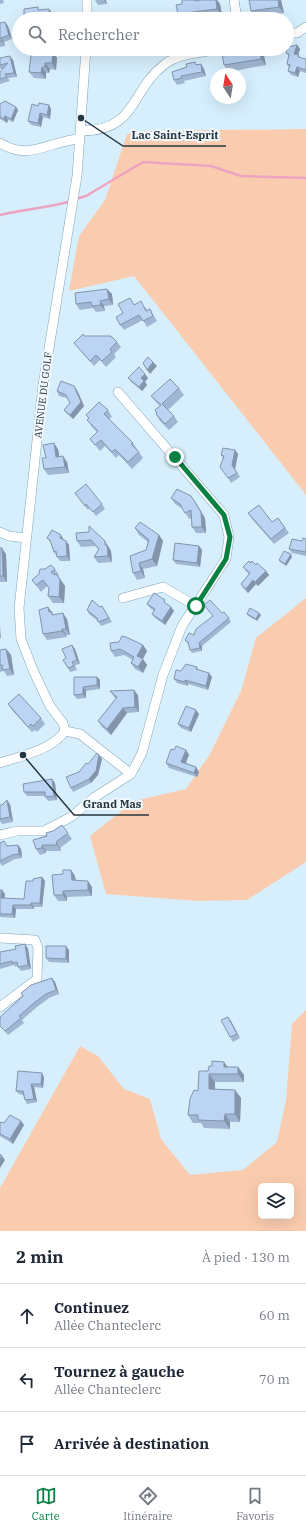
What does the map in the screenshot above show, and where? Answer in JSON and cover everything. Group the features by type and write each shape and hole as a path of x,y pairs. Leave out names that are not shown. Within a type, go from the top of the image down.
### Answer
{"street":[{"path":"87,0 87,12"},
{"path":"234,0 236,12"},
{"path":"294,32 306,27"},
{"name":"AVENUE DU GOLF","path":"65,731 64,723 50,706 33,670 21,639 19,608 43,385 74,190 80,135 86,56"},
{"path":"0,143 9,149 23,152 47,147 108,127 126,115 158,70 172,59 182,56"},
{"path":"0,835 17,831 44,831 71,817 95,797 131,774 142,753 163,675 182,626 226,559 230,537 224,515 118,392"},
{"path":"0,532 26,538"},
{"path":"123,598 163,587 196,606"},
{"path":"0,763 59,740 65,731 80,734 131,774"},
{"path":"0,938 35,940 38,948 37,979 0,1007"}],"shaded area":[{"path":"306,129 306,495 134,276 69,291 79,236 105,200 127,134 143,131"},
{"path":"306,598 306,862 247,900 198,901 106,894 90,836 134,801 186,789 210,754 241,691 256,638"},
{"path":"306,1010 306,1231 0,1231 0,1188 80,1046 98,1056 124,1089 150,1099 161,1139 190,1175 243,1170 277,1142 286,1100 292,1024"}],"building":[{"path":"182,0 216,0 217,9 194,12 178,12 176,5 182,4"},
{"path":"249,0 278,0 279,7 251,11"},
{"path":"38,7 38,10 49,9 49,12 24,12 24,9"},
{"path":"5,22 9,35 1,38 2,41 0,42 0,23"},
{"path":"297,45 294,54 294,46"},
{"path":"294,54 299,55 298,57 306,59 306,70 297,67 295,73 288,71 290,65 287,64 289,56 294,56"},
{"path":"10,56 14,73 5,74 7,77 0,79 0,72 8,63 0,65 0,58"},
{"path":"31,56 53,56 52,63 45,63 45,67 42,67 41,73 29,72"},
{"path":"222,56 261,56 261,59 224,65"},
{"path":"195,62 196,65 201,64 202,72 181,76 182,78 174,80 172,72 187,67 186,64"},
{"path":"5,101 16,107 11,119 5,116 4,119 0,117 0,104"},
{"path":"39,103 49,105 47,115 40,113 38,123 28,121 32,104 38,106"},
{"path":"107,289 109,299 100,301 101,305 92,306 91,302 76,304 75,293"},
{"path":"130,298 134,305 141,301 146,311 150,309 153,316 143,321 139,315 120,325 116,317 123,313 118,304"},
{"path":"83,334 84,336 111,336 117,342 110,349 112,352 102,361 96,355 90,361 74,343"},
{"path":"148,357 153,362 147,370 143,363"},
{"path":"139,367 145,374 141,378 144,381 139,387 128,378"},
{"path":"170,379 179,388 162,404 174,416 165,424 156,414 157,413 155,410 161,405 151,396"},
{"path":"61,381 74,386 81,402 70,415 64,410 70,403 66,395 57,391"},
{"path":"99,402 108,410 104,414 133,443 131,444 139,452 128,462 115,449 112,452 101,440 95,445 90,439 98,431 87,420 89,418 86,415"},
{"path":"54,443 56,457 63,456 65,467 44,469 42,458 46,458 43,445"},
{"path":"223,448 235,450 232,465 237,473 228,478 220,467 224,456 221,455"},
{"path":"86,484 102,504 93,512 86,504 85,506 75,493"},
{"path":"177,489 191,496 201,512 202,527 192,527 191,510 185,513 180,504 171,498"},
{"path":"259,505 272,522 278,518 285,528 271,539 248,513"},
{"path":"140,522 159,535 152,559 139,563 141,571 133,573 130,556 146,550 149,540 135,528"},
{"path":"89,526 105,541 108,556 94,557 99,549 91,540 77,541 76,533 89,532"},
{"path":"52,530 61,535 60,538 66,541 67,556 57,557 56,551 54,552 50,540 47,538"},
{"path":"303,538 306,539 306,552 289,549 292,539 302,541"},
{"path":"175,543 199,546 197,563 173,560"},
{"path":"0,548 2,548 3,576 0,576"},
{"path":"284,551 291,554 285,564 279,560"},
{"path":"249,561 251,563 252,561 256,565 257,563 266,571 255,582 253,580 246,589 241,584 250,573 243,567"},
{"path":"51,565 55,569 51,572 54,575 56,574 60,579 59,597 48,596 49,588 43,580 36,585 32,580 39,574 40,569 45,569"},
{"path":"154,593 165,600 164,602 171,607 162,621 152,614 155,609 147,604"},
{"path":"92,600 100,607 102,606 109,618 98,622 97,618 87,610"},
{"path":"210,600 229,618 199,643 200,648 190,650 188,642 185,640 189,633 194,635 196,629 213,616 204,605"},
{"path":"48,607 49,612 52,612 52,615 63,613 66,629 43,634 39,610"},
{"path":"250,608 259,613 256,619 247,614"},
{"path":"122,636 143,645 137,656 143,659 138,667 131,663 134,657 120,649 111,651 110,643 119,642"},
{"path":"72,645 77,660 72,662 74,666 68,668 63,660 66,658 62,649"},
{"path":"6,649 10,669 3,670 2,665 0,665 0,650"},
{"path":"186,664 197,667 196,669 209,673 206,686 185,680 185,682 174,679 176,670 181,671"},
{"path":"74,677 97,677 97,685 83,687 83,694 74,695"},
{"path":"134,690 135,707 123,708 107,729 98,721 117,697 110,691"},
{"path":"19,694 41,718 33,726 31,724 28,727 8,704"},
{"path":"186,706 196,710 189,728 178,724"},
{"path":"176,746 186,750 181,762 196,767 194,773 166,763 171,749 174,750"},
{"path":"97,753 99,755 96,771 89,779 71,788 66,777 79,772"},
{"path":"52,779 54,796 45,797 45,792 24,792 23,784"},
{"path":"7,800 10,817 0,819 0,805"},
{"path":"62,825 68,833 56,842 57,845 42,845 42,848 36,849 33,840 47,836 46,833 53,831"},
{"path":"4,841 7,846 18,845 19,854 12,855 0,861 0,843"},
{"path":"63,870 71,870 72,880 88,881 88,890 63,891 63,895 54,895 52,875 63,874"},
{"path":"42,877 40,903 31,903 31,905 13,905 12,914 0,914 0,890 2,890 1,898 24,899 26,881 33,881 33,879"},
{"path":"25,944 28,965 18,967 17,962 12,963 12,961 0,964 0,952 16,949 15,946"},
{"path":"46,946 66,946 66,959 46,958"},
{"path":"52,978 56,990 46,994 34,1003 19,1016 21,1018 5,1031 0,1026 0,1017 23,996 21,993 31,985"},
{"path":"228,1017 237,1034 230,1037 221,1020"},
{"path":"212,1061 224,1062 224,1067 238,1067 238,1074 209,1074 209,1089 235,1090 235,1114 225,1114 224,1121 198,1120 198,1115 188,1115 190,1099 194,1090 198,1091 199,1071 208,1071 209,1066 212,1066"},
{"path":"18,1071 42,1073 41,1084 31,1084 34,1099 25,1100 23,1091 16,1091"},
{"path":"10,1115 21,1121 10,1139 0,1134 0,1123 4,1123"}],"waterway":[{"path":"76,199 86,196 143,162 211,166 241,176 306,178"},
{"path":"0,215 71,201"}],"place":[{"name":"Lac Saint-Esprit","path":"81,118"},
{"name":"Grand Mas","path":"23,755"}],"route":[{"path":"175,457 224,515 230,537 226,559 196,606"}]}
